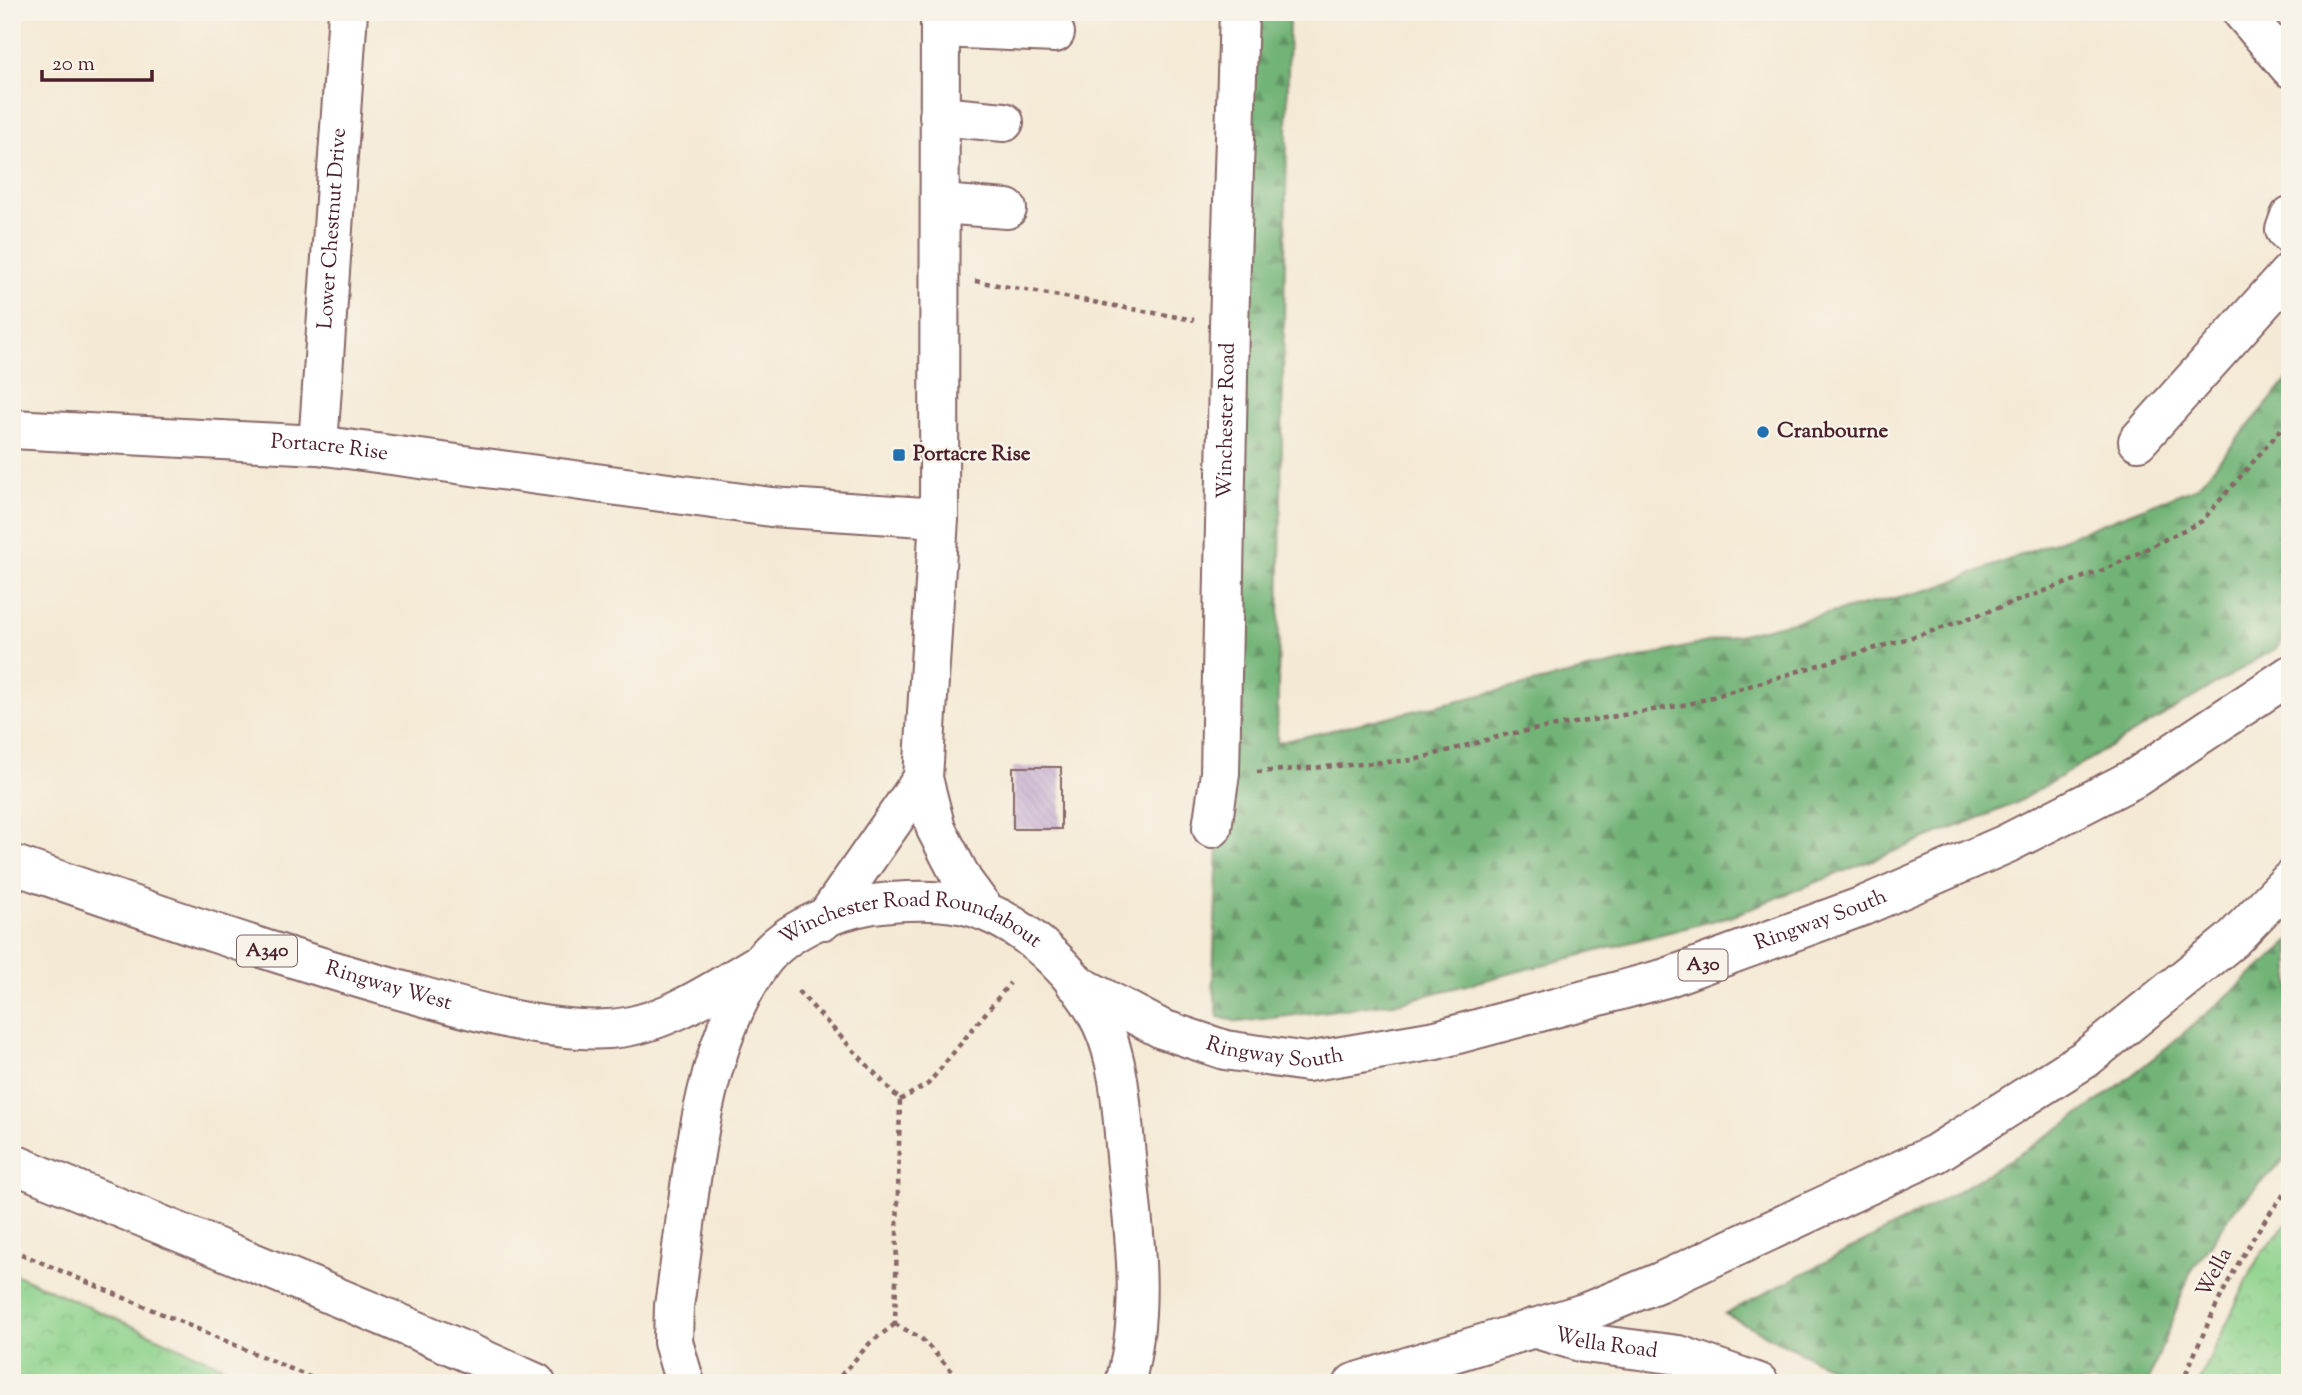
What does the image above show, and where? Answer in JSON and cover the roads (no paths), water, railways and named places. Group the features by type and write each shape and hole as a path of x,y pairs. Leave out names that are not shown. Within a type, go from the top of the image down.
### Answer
{"main road":[{"name":"Lower Chestnut Drive","path":"318,445 348,12"},
{"name":"Winchester Road","path":"1212,828 1220,773 1229,326 1239,12"},
{"path":"2242,12 2290,68"},
{"path":"985,911 964,881 936,829 923,778 939,518 940,20 1055,33"},
{"path":"939,116 1004,122"},
{"path":"940,192 1006,196"},
{"path":"2290,216 2285,230 2290,235"},
{"path":"2138,441 2290,272"},
{"name":"Portacre Rise","path":"12,429 318,445 771,507 939,518"},
{"name":"Ringway South","path":"1075,983 1162,1029 1225,1050 1307,1062 1436,1040 1666,978 1875,901 2006,844 2135,778 2290,675"},
{"path":"824,920 923,778"},
{"name":"Ringway West","path":"12,864 284,957 526,1023 609,1030 650,1021 702,998 762,962"},
{"path":"1354,1383 1584,1313 1660,1282 1935,1154 2085,1059 2232,940 2290,880"},
{"name":"Winchester Road Roundabout","path":"684,1383 673,1342 674,1306 710,1073 732,1014 762,962 801,930 865,904 930,899 985,911 1013,927 1051,957 1075,983 1102,1024 1113,1060 1135,1231 1138,1305 1125,1383"},
{"path":"12,1163 309,1288 412,1327 536,1383"},
{"name":"Wella Road","path":"1533,1328 1584,1343 1679,1355 1759,1383"}],"place":[{"name":"Cranbourne","path":"1763,432"},
{"name":"Portacre Rise","path":"899,455"}]}
